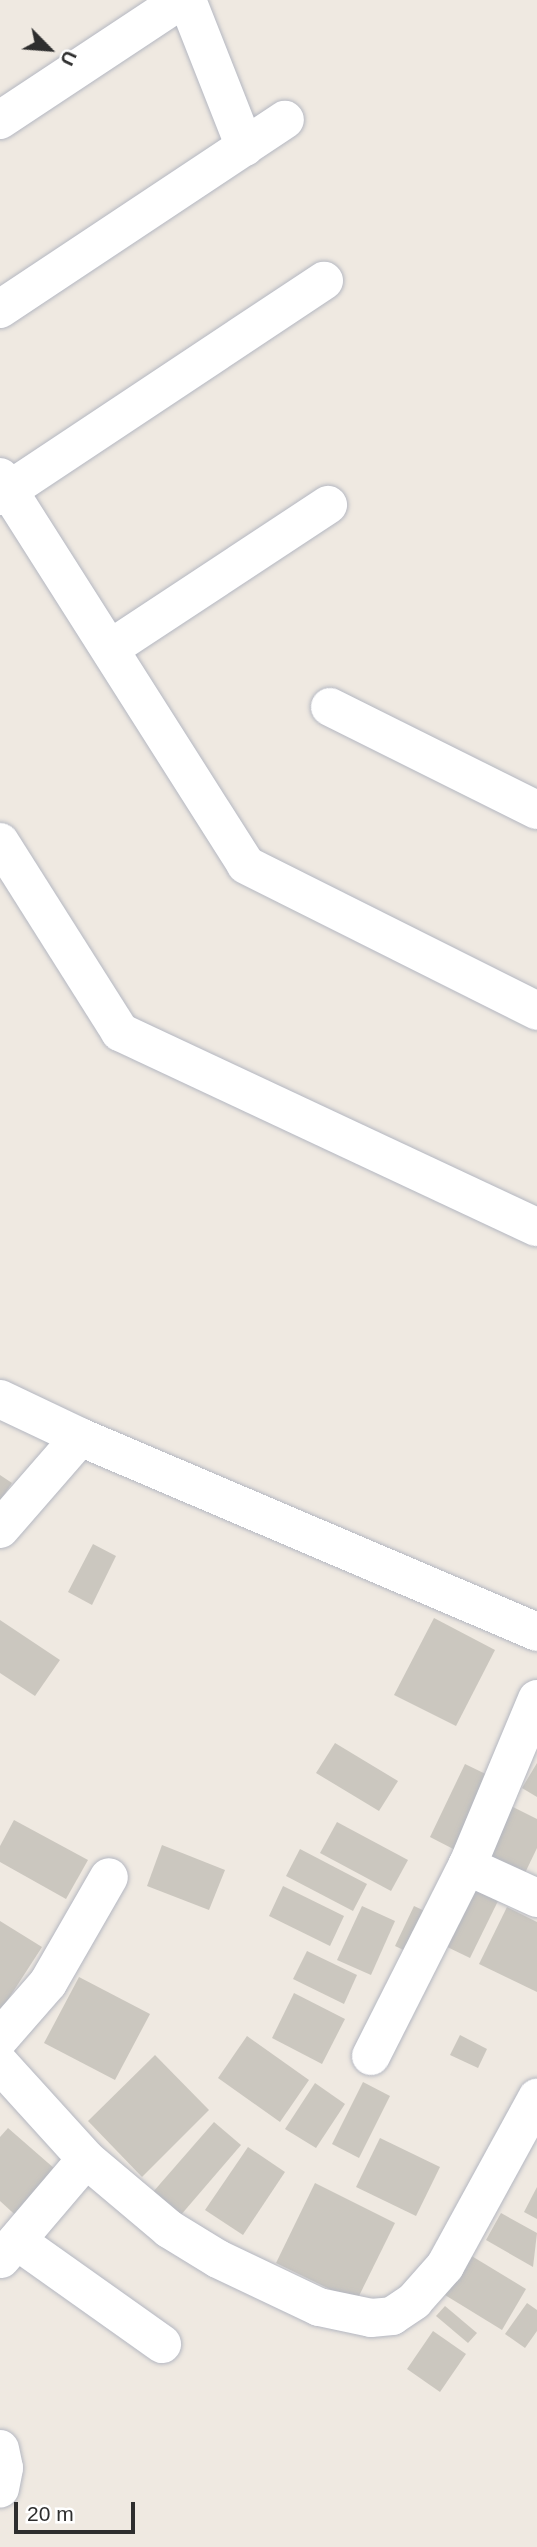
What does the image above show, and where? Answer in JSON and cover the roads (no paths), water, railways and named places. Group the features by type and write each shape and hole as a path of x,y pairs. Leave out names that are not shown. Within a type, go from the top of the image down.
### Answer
{"street":[{"path":"0,120 181,0"},
{"path":"187,0 245,147"},
{"path":"0,309 285,120"},
{"path":"324,281 3,487 111,648 246,865 537,1011"},
{"path":"111,648 328,505"},
{"path":"330,706 537,810"},
{"path":"0,842 120,1032 537,1227"},
{"path":"0,1399 80,1437 537,1632"},
{"path":"0,1529 80,1437"},
{"path":"371,2056 467,1866 537,1699"},
{"path":"467,1866 537,1898"},
{"path":"0,2038 48,1983 109,1877"},
{"path":"0,2064 86,2159 169,2229 218,2259 319,2307 371,2318 393,2316 414,2301 445,2266 537,2098"},
{"path":"86,2159 8,2250 162,2344"},
{"path":"0,2449 4,2468 0,2489"}]}
